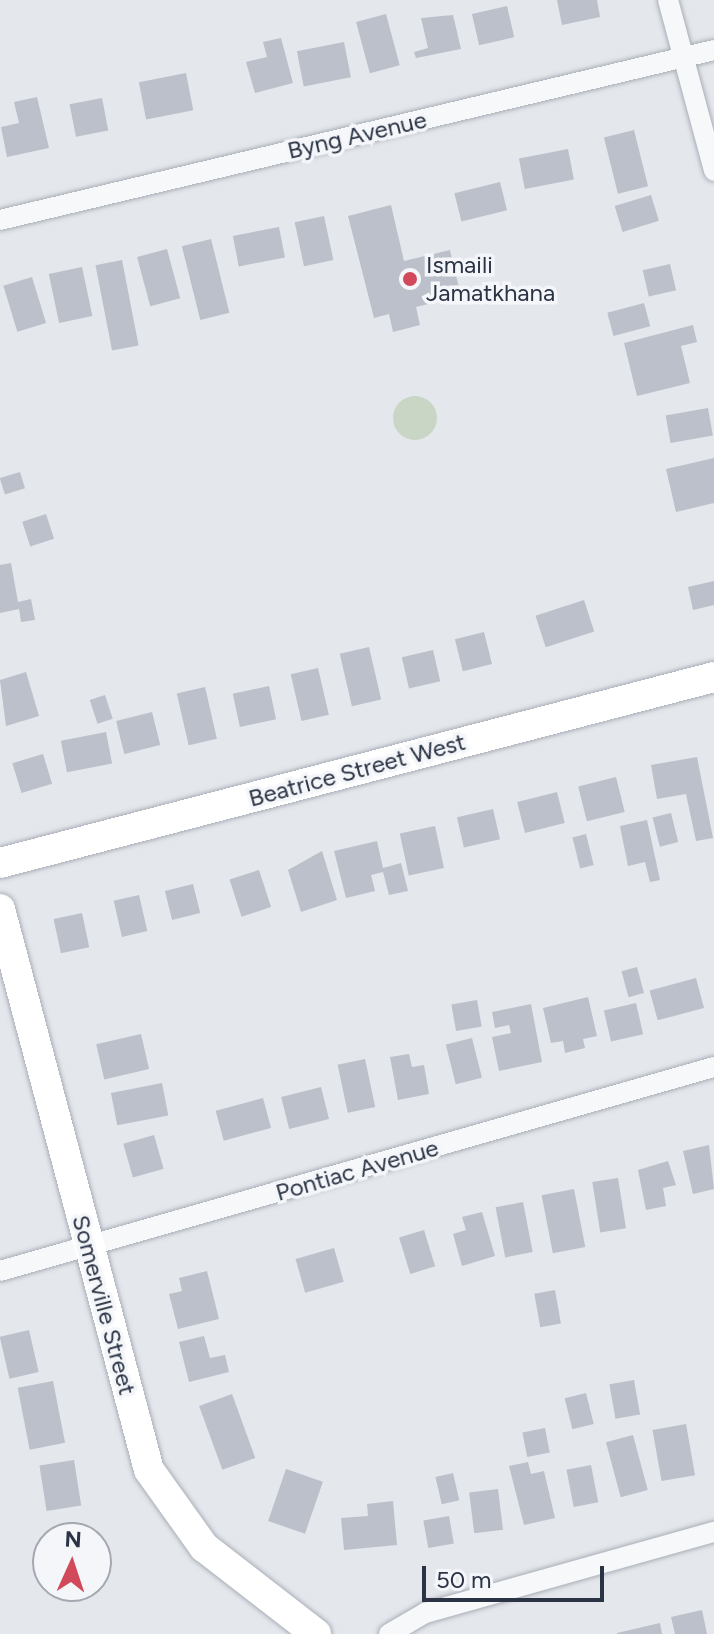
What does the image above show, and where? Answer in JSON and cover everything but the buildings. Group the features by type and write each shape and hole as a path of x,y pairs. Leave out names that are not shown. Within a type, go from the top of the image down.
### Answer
{"street":[{"path":"668,0 714,171"},
{"name":"Byng Avenue","path":"0,220 714,50"},
{"name":"Beatrice Street West","path":"0,863 714,677"},
{"name":"Somerville Street","path":"0,909 140,1442 159,1489 204,1547 316,1634"},
{"name":"Pontiac Avenue","path":"0,1271 714,1067"},
{"path":"389,1634 425,1613 714,1532"}],"green space":[{"path":"415,396 431,402 437,418 431,434 415,440 399,434 393,418 399,402"}],"place":[{"name":"Ismaili Jamatkhana","path":"410,279"}]}
